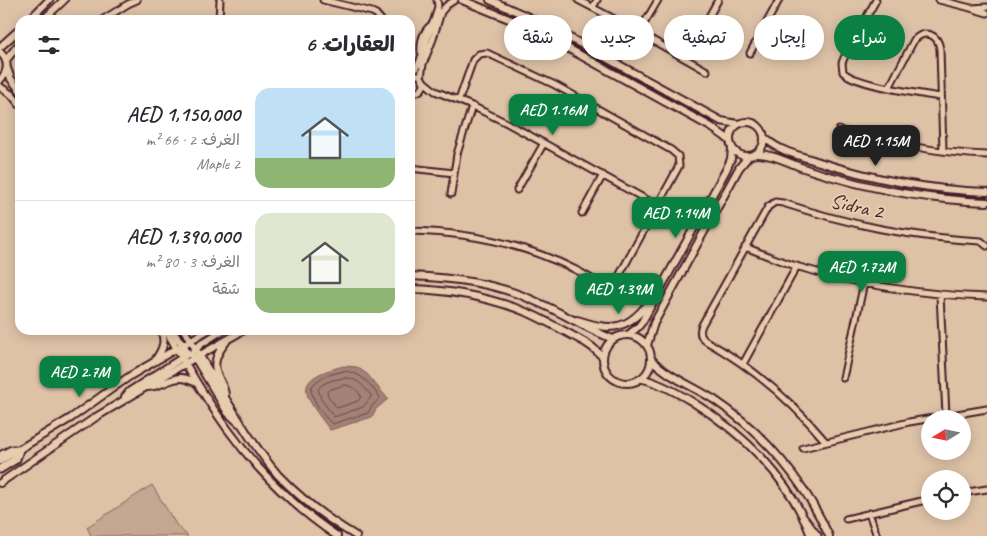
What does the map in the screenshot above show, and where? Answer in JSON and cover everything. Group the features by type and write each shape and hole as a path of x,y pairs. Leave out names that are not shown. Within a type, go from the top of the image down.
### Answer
{"main road":[{"path":"0,456 9,451 19,450 16,459 0,469"},
{"path":"804,519 817,536"}],"street":[{"path":"34,15 49,0"},
{"path":"48,15 64,0"},
{"path":"110,15 137,0"},
{"path":"219,15 220,0"},
{"path":"323,0 372,12 377,15"},
{"path":"415,69 422,55 437,10 437,0"},
{"path":"420,91 423,87 424,64 441,12 454,0"},
{"path":"462,0 509,19 562,45 718,131 739,155 748,157 757,154 774,156 836,178 917,196 987,202"},
{"path":"490,0 559,32 716,118 727,123 752,123 760,128 764,137 783,150 866,176 920,186 987,192"},
{"path":"578,0 707,70"},
{"path":"593,8 597,0"},
{"path":"649,15 658,0"},
{"path":"710,15 718,0"},
{"path":"750,53 779,0"},
{"path":"876,0 844,58 842,63 844,72 851,77 889,88 941,97"},
{"path":"939,0 987,13"},
{"path":"972,8 987,7"},
{"path":"0,47 15,34"},
{"path":"889,88 914,40 920,35 934,36 940,46 943,151"},
{"path":"6,60 15,49"},
{"path":"0,52 6,60 11,79 15,84"},
{"path":"415,231 457,235 503,243 553,259 608,284 619,276 679,166 678,156 675,152 555,85 491,54 483,53 476,56 473,60 458,100"},
{"path":"0,80 6,73 7,68"},
{"path":"415,74 435,91 472,106 544,143 658,206"},
{"path":"0,87 15,99"},
{"path":"415,92 435,91"},
{"path":"451,194 460,145 472,106"},
{"path":"628,335 642,322 726,170 730,159 732,132 738,124"},
{"path":"839,130 894,144 987,155"},
{"path":"757,154 763,146 764,137"},
{"path":"517,190 544,143"},
{"path":"647,345 654,323 739,168 748,157"},
{"path":"415,169 454,173"},
{"path":"582,213 603,175"},
{"name":"Sidra 2","path":"826,442 808,420 766,381 702,338 700,334 700,329 768,207 775,202 779,202 875,228 925,237 981,242 987,246"},
{"path":"745,248 797,266 864,283 940,294 987,297"},
{"path":"743,364 797,266"},
{"path":"415,276 457,280 499,288 536,301 613,340"},
{"path":"843,378 864,283"},
{"path":"415,290 466,295 512,307 543,320 586,343 603,357"},
{"path":"570,319 602,327 619,326 634,319 660,290"},
{"path":"940,294 946,410"},
{"path":"152,364 160,354 164,344 163,335"},
{"path":"170,335 180,347 193,353 266,461 289,486 327,518 356,536"},
{"path":"174,335 184,361 235,440 271,482 306,515 337,536"},
{"path":"187,335 193,353 228,413 234,420 242,424"},
{"path":"0,462 71,418 118,384 199,335"},
{"path":"0,483 69,435 184,361 201,344 215,335"},
{"path":"193,353 236,335"},
{"path":"628,335 639,338 647,345 652,360 643,379 635,383 626,384 611,378 603,364 603,357 606,347 613,340 620,336 628,335"},
{"path":"225,398 224,388 216,371 215,364 227,340"},
{"path":"652,360 665,372 721,404 760,437 802,488 829,536"},
{"path":"124,400 130,391 184,361"},
{"path":"146,387 157,386 181,378 197,383"},
{"path":"643,379 660,384 686,398 724,423 741,437 786,488 804,519 811,536"},
{"path":"971,411 987,409"},
{"path":"803,448 921,420"},
{"path":"971,492 987,489"},
{"path":"846,519 921,501"},
{"path":"869,513 877,536"}],"shaded area":[{"path":"152,485 177,526 188,536 91,536 87,527"}],"water":[{"path":"344,366 357,367 367,374 388,399 376,409 372,417 330,430 313,407 307,390 309,383 315,377"}]}
